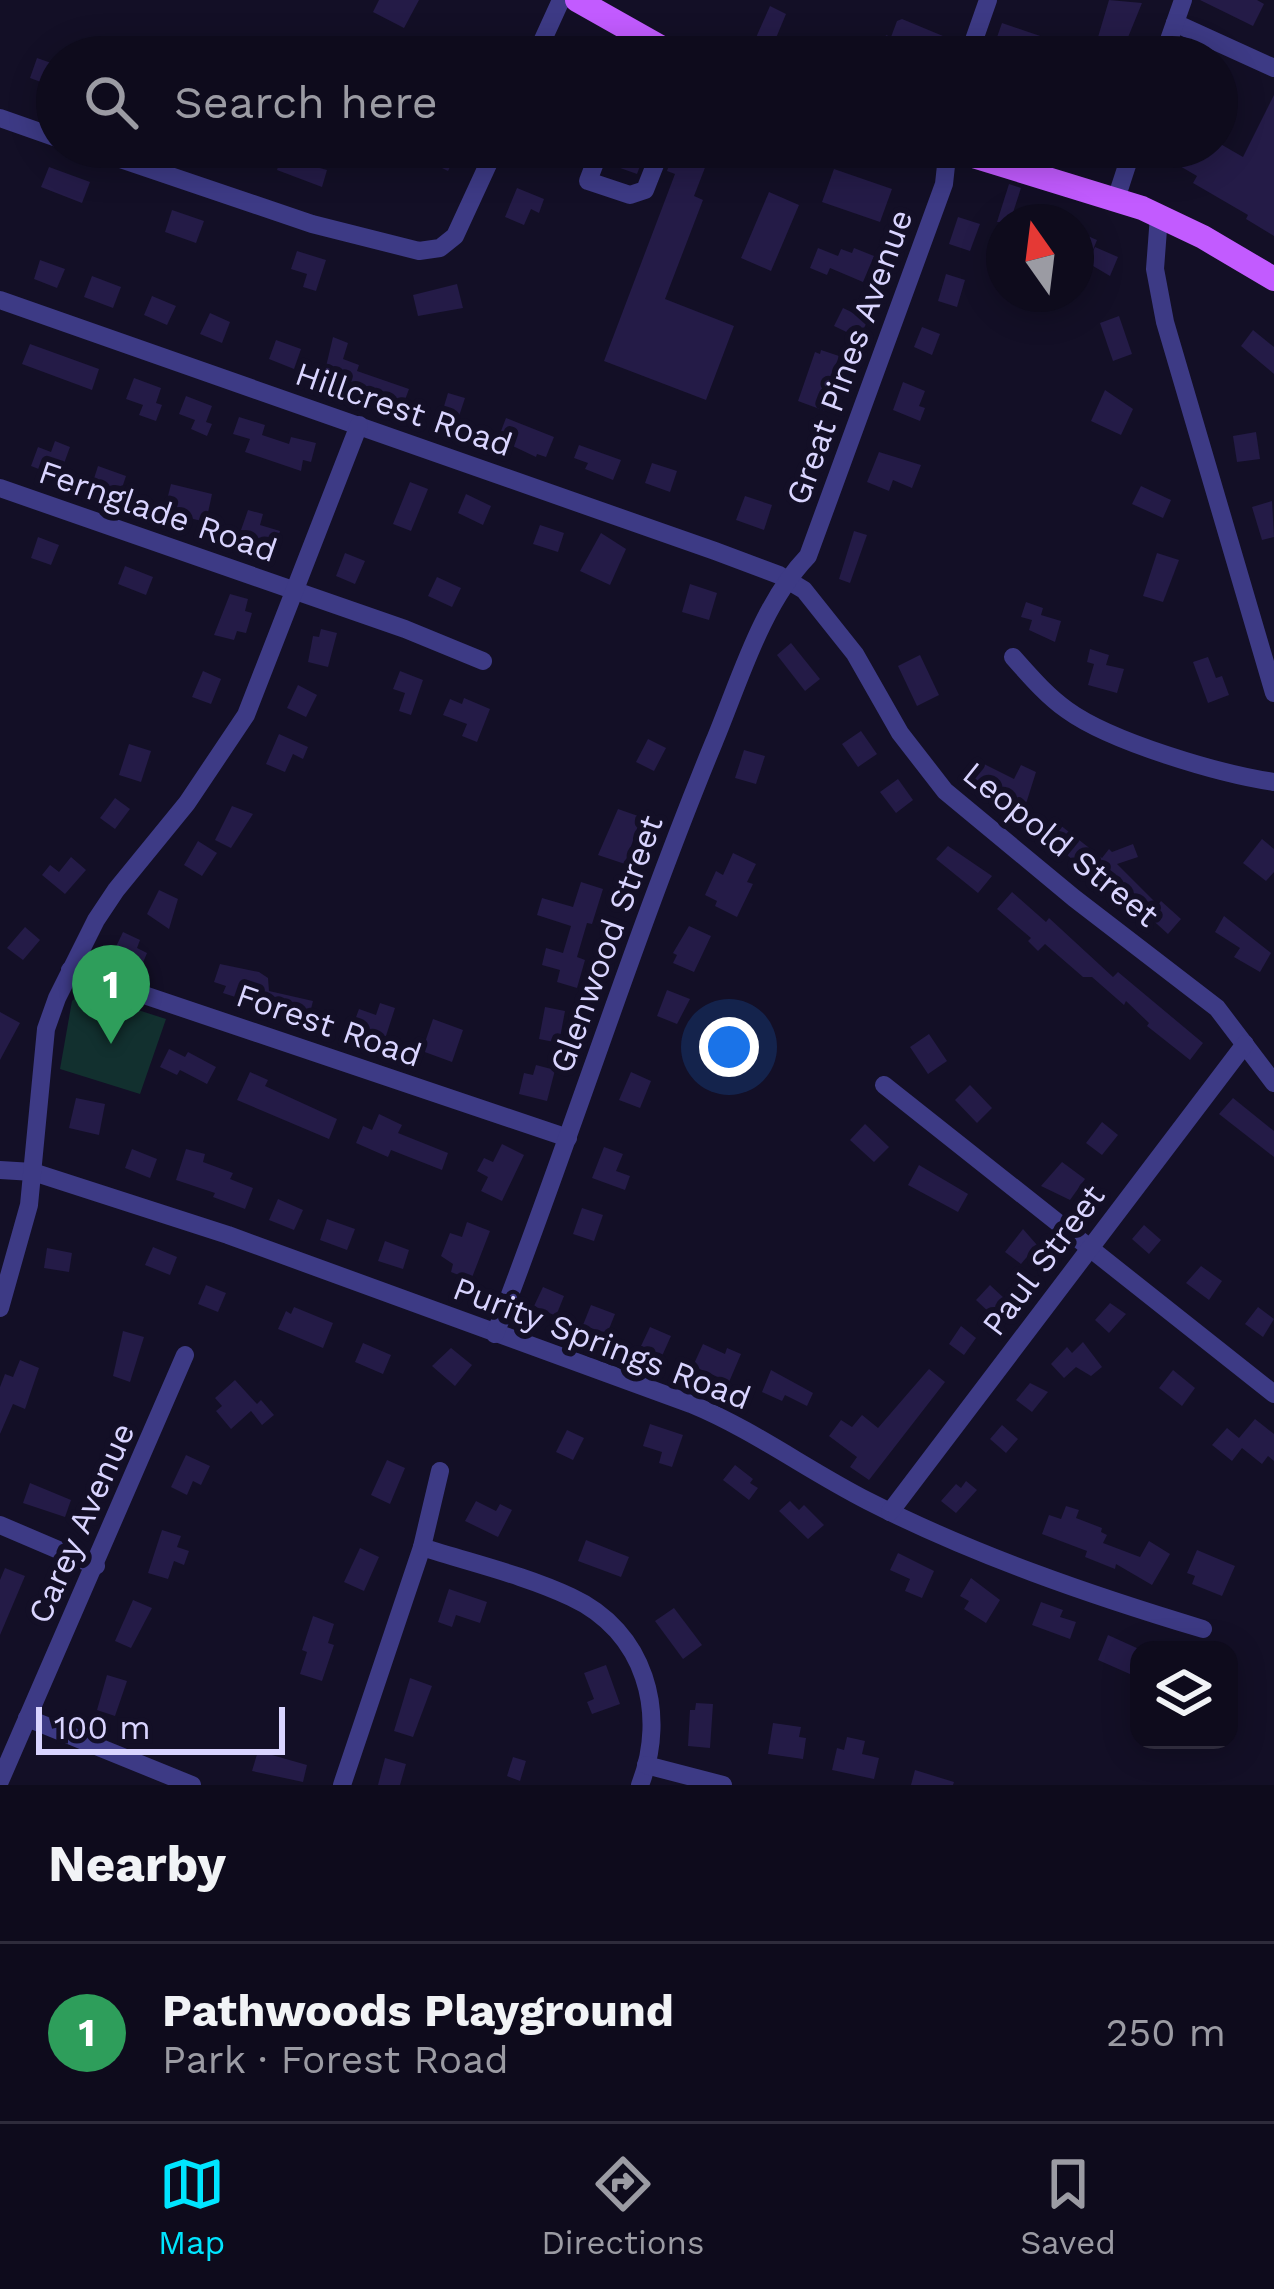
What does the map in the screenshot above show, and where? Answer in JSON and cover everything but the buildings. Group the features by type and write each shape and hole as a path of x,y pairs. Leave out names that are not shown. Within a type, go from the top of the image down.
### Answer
{"main road":[{"path":"585,2 624,36"},
{"path":"1015,168 1159,216 1274,279"}],"street":[{"path":"545,36 561,0"},
{"path":"975,36 988,0"},
{"path":"1169,36 1183,0"},
{"path":"1174,23 1203,36"},
{"path":"1238,52 1274,68"},
{"path":"0,118 36,131"},
{"path":"147,168 312,224 418,251 440,248 455,236 486,168"},
{"path":"593,168 588,181 630,195 645,190 654,168"},
{"name":"Great Pines Avenue","path":"786,578 808,556 944,184 945,168"},
{"path":"1116,199 1126,168"},
{"path":"1159,216 1155,269 1165,322 1274,693"},
{"name":"Hillcrest Road","path":"0,300 786,578"},
{"path":"0,1308 23,1237 46,1029 70,970 116,890 236,734 297,592 359,425"},
{"name":"Fernglade Road","path":"0,488 483,661"},
{"name":"Leopold Street","path":"786,578 826,615 911,750 945,791 1217,1007 1274,1083"},
{"name":"Glenwood Street","path":"495,1334 672,843 786,578"},
{"path":"1013,657 1040,688 1089,724 1196,762 1274,782"},
{"name":"Forest Road","path":"70,970 568,1138"},
{"name":"Paul Street","path":"890,1512 1245,1044"},
{"path":"884,1085 1274,1394"},
{"name":"Purity Springs Road","path":"0,1170 32,1172 228,1235 735,1423 890,1512 997,1558 1203,1629"},
{"name":"Carey Avenue","path":"0,1781 185,1354"},
{"path":"342,1785 422,1547 440,1471"},
{"path":"0,1525 96,1565"},
{"path":"422,1547 557,1592 599,1613 636,1655 648,1681 653,1714 643,1775 724,1785"},
{"path":"27,1718 192,1785"}],"green space":[{"path":"82,992 166,1019 140,1094 60,1069 72,1001"}],"place":[{"name":"Pathwoods Playground","path":"111,1044"}]}
